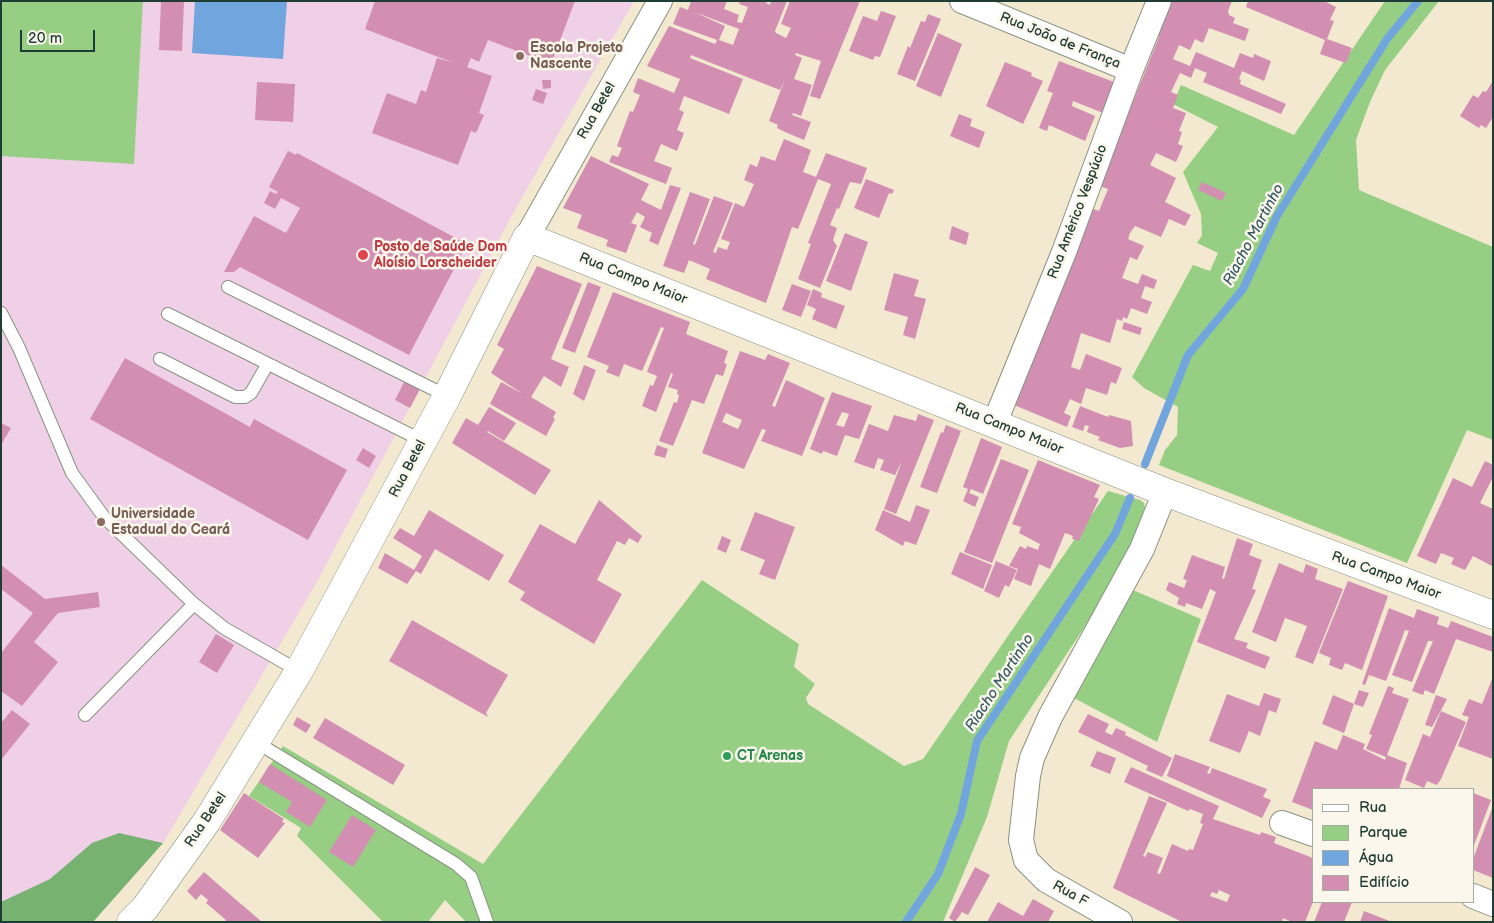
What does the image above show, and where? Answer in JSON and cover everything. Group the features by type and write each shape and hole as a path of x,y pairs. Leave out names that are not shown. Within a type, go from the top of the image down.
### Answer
{"street":[{"name":"Rua Betel","path":"131,922 145,908 207,821 299,671 424,441 527,237 660,1"},
{"name":"Rua João de França","path":"962,1 1131,70"},
{"name":"Rua Américo Vespúcio","path":"995,422 1064,252 1131,70 1159,1"},
{"name":"Rua Campo Maior","path":"527,237 995,422 1165,492 1493,615"},
{"name":"Rua F","path":"1120,922 1046,880 1026,860 1022,840 1028,776 1032,758 1050,718 1142,549 1165,492"},
{"path":"1282,823 1312,834"},
{"path":"1474,896 1493,904"}],"lane":[{"path":"228,287 447,396"},
{"path":"1,313 19,348 72,474 104,517 194,604 224,628 299,671"},
{"path":"168,314 267,365 424,441"},
{"path":"160,359 235,397 245,397 251,393 267,365"},
{"path":"85,715 194,604"},
{"path":"256,742 456,864 470,877 487,922"}],"shaded area":[{"path":"1,1 634,1 516,208 314,587 163,843 93,922 1,922"}],"green space":[{"path":"1,1 143,1 134,164 1,156"},
{"path":"1385,1 1439,1 1385,70 1370,102 1356,140 1359,190 1493,247 1493,440 1467,430 1407,563 1159,465 1165,450 1177,435 1178,407 1144,388 1132,377 1193,265 1210,271 1218,253 1197,243 1202,235 1201,214 1183,172 1218,127 1173,104 1181,85 1294,135"},
{"name":"CT Arenas","path":"1108,491 1140,500 1144,503 1146,513 1113,584 1009,741 987,817 943,922 466,922 445,900 428,922 383,922 297,836 301,828 249,796 283,746 483,864 702,580 799,644 794,667 815,684 806,698 808,704 904,766 923,759"},
{"path":"1128,588 1201,619 1157,742 1074,698"},
{"path":"119,833 163,843 93,922 1,922 1,902 50,879 92,843"}],"water":[{"path":"195,1 287,1 283,59 192,53"}],"building":[{"path":"161,1 184,1 182,51 159,50"},
{"path":"375,1 575,1 551,64 488,40 479,62 471,58 467,67 492,76 479,113 484,115 476,133 471,131 458,165 372,133 387,93 416,104 421,90 426,92 437,58 454,63 365,29"},
{"path":"691,1 727,1 724,9 739,15 737,22 742,23 748,7 739,4 740,1 767,1 766,3 770,5 771,1 787,1 775,31 786,38 791,28 781,24 790,1 860,1 820,99 810,96 821,61 796,53 795,55 802,58 794,79 812,85 801,116 793,113 792,115 811,122 804,140 777,128 778,125 769,121 785,79 780,90 691,55 690,58 743,79 729,114 684,96 679,110 684,112 677,130 684,133 677,151 661,144 654,161 672,168 666,184 609,162 612,155 618,157 622,148 617,146 630,111 633,112 640,95 633,92 638,78 674,93 680,79 647,66 669,26 715,44 717,40 673,24 680,7 688,10","holes":["694,12 739,29 733,45 719,40 725,26"]},
{"path":"1170,1 1232,1 1228,11 1229,15 1235,18 1233,23 1249,29 1245,41 1209,28 1203,43 1195,39 1190,50 1179,45 1173,59 1190,66 1196,52 1234,68 1240,53 1253,58 1254,54 1271,61 1264,81 1242,71 1239,79 1241,80 1240,84 1286,104 1281,114 1203,82 1207,73 1195,68 1191,78 1180,73 1171,92 1178,95 1173,108 1186,113 1179,131 1182,132 1178,144 1183,146 1176,162 1156,153 1150,165 1176,178 1165,202 1191,215 1185,226 1169,219 1161,237 1135,226 1130,233 1128,239 1144,246 1137,260 1130,257 1122,278 1138,284 1142,274 1157,280 1154,289 1145,286 1141,298 1152,302 1147,314 1131,308 1127,319 1123,317 1122,321 1117,319 1110,343 1081,333 1071,367 1080,370 1086,354 1122,368 1116,384 1111,382 1107,395 1086,388 1081,404 1070,399 1064,413 1071,416 1067,427 1014,405 1091,208 1099,211 1108,189 1099,186 1159,37 1156,36"},
{"path":"1248,1 1324,1 1336,7 1330,20 1334,21 1327,39 1352,48 1346,63 1320,54 1325,40 1246,7"},
{"path":"881,11 896,16 880,57 875,56 873,60 849,51 863,16 877,21"},
{"path":"928,14 941,19 915,81 897,74 908,46 910,48 921,21 925,22"},
{"path":"938,33 962,44 941,97 916,86"},
{"path":"1059,61 1114,82 1103,113 1073,101 1072,106 1095,116 1085,141 1049,125 1047,131 1039,128 1053,93 1047,91"},
{"path":"1005,62 1032,73 1031,76 1043,81 1023,124 986,106"},
{"path":"542,80 551,80 551,88 543,89"},
{"path":"1493,81 1493,117 1486,128 1481,125 1479,128 1460,116 1473,95 1478,98 1483,91 1486,92"},
{"path":"257,82 295,84 293,122 255,120"},
{"path":"536,89 547,93 543,104 532,100"},
{"path":"959,114 972,119 970,126 985,132 979,148 950,136"},
{"path":"784,139 811,150 803,172 816,177 826,153 867,168 861,184 850,182 830,225 837,228 833,240 837,246 820,288 798,279 811,244 808,243 831,184 818,179 798,229 792,227 766,303 706,279 710,269 689,260 684,273 663,266 690,192 710,199 693,244 695,245 714,196 733,203 713,252 716,253 718,247 727,250 730,242 721,239 735,203 744,207 754,184 744,180 750,164 757,167 761,156 775,161"},
{"path":"288,151 296,155 297,153 467,244 409,355 240,267 234,272 224,272 254,216 286,233 300,208 281,198 275,209 264,203 270,191 276,194 278,192 269,187"},
{"path":"591,156 649,184 641,200 661,210 670,185 681,188 658,245 649,241 652,233 640,227 645,217 637,212 631,223 637,225 626,253 606,246 608,240 577,228 582,215 563,208"},
{"path":"866,179 894,190 892,194 889,193 879,218 854,208"},
{"path":"1202,182 1226,193 1222,201 1198,190"},
{"path":"952,226 969,233 966,245 949,239"},
{"path":"845,233 868,242 851,291 826,281"},
{"path":"537,266 582,284 551,359 569,367 561,387 544,376 531,397 556,412 553,418 555,419 546,436 490,404 501,382 523,394 491,373 504,349 497,345"},
{"path":"894,273 919,280 914,296 926,299 915,339 903,335 908,317 884,310"},
{"path":"588,282 601,287 575,353 562,348"},
{"path":"792,284 811,291 801,317 782,310"},
{"path":"813,289 822,293 821,297 845,306 836,329 812,319 816,309 807,305"},
{"path":"613,292 690,322 686,334 728,351 724,363 727,364 723,376 716,374 704,404 692,400 673,446 659,441 674,402 677,403 679,395 677,394 678,390 668,387 673,374 671,373 656,412 642,406 650,385 653,386 657,376 647,372 664,328 661,327 642,371 624,364 619,377 606,372 609,366 587,357"},
{"path":"1124,322 1142,328 1140,335 1122,329"},
{"path":"740,351 765,360 768,354 790,363 772,406 775,407 786,380 825,398 802,456 761,441 766,430 762,429 744,469 702,453","holes":["726,413 742,420 738,429 722,422"]},
{"path":"125,358 250,427 254,419 347,470 308,540 90,419"},
{"path":"584,365 596,370 584,401 573,394"},
{"path":"405,380 420,389 410,408 395,400"},
{"path":"832,392 872,406 859,439 845,435 837,456 823,451 822,454 810,449","holes":["842,412 849,414 844,427 836,425"]},
{"path":"1080,406 1108,417 1109,415 1131,421 1133,446 1120,448 1098,440 1100,437 1087,432 1089,426 1085,425 1083,431 1072,427"},
{"path":"489,407 516,423 504,441 487,432 551,470 535,495 452,443 466,418 478,425"},
{"path":"918,414 934,420 896,514 884,509 902,461 895,475 880,470 884,460 878,458 874,469 854,462 869,424 888,431 894,415 916,421"},
{"path":"1,423 11,428 1,445"},
{"path":"946,425 961,431 937,493 920,487 941,432 943,433"},
{"path":"981,438 1002,447 983,494 971,489 969,493 979,497 975,507 963,501 968,489 963,487"},
{"path":"657,445 668,449 665,458 654,455"},
{"path":"363,448 376,456 369,468 356,460"},
{"path":"1001,459 1029,470 992,563 964,552"},
{"path":"1038,460 1100,485 1094,497 1099,499 1079,541 1072,539 1073,536 1065,533 1050,569 1039,564 1031,586 1014,579 1018,569 1009,566 1020,546 1026,549 1027,546 1038,550 1040,544 1019,533 1021,527 1012,524"},
{"path":"1485,461 1493,465 1493,477 1480,503 1493,509 1492,566 1473,556 1465,570 1451,564 1454,558 1441,553 1436,564 1417,556 1453,478 1472,487"},
{"path":"599,500 642,536 638,543 629,538 625,545 617,541 597,580 622,594 594,644 520,600 525,592 508,582 540,524 575,544"},
{"path":"916,505 930,510 916,545 905,541 903,546 875,530 883,510 910,522"},
{"path":"429,510 504,555 489,581 435,549 421,574 416,571 407,584 378,568 385,553 414,570 422,556 393,538 400,528 414,536"},
{"path":"755,512 795,527 775,580 759,574 765,560 740,550"},
{"path":"722,536 731,540 726,553 717,549"},
{"path":"1237,538 1253,544 1249,555 1262,560 1252,589 1256,590 1234,639 1248,643 1246,648 1270,657 1265,669 1197,642 1216,592 1210,589 1202,609 1186,603 1185,607 1177,604 1179,598 1166,590 1169,582 1184,588 1187,580 1183,579 1192,555 1225,567 1222,578 1224,579"},
{"path":"960,552 992,565 983,589 951,574"},
{"path":"996,561 1017,570 1009,587 1005,585 999,598 984,591"},
{"path":"1279,563 1303,573 1306,564 1318,569 1315,579 1343,589 1313,664 1295,657 1307,626 1285,618 1276,642 1252,632"},
{"path":"1,565 45,599 98,592 100,607 58,613 34,642 58,662 22,706 1,691 1,653 33,613 1,589"},
{"path":"1348,581 1388,596 1362,670 1345,663 1342,670 1329,665 1331,658 1319,653"},
{"path":"1389,608 1414,618 1417,609 1439,617 1437,624 1448,628 1451,621 1493,637 1493,652 1456,639 1434,694 1425,690 1423,695 1412,691 1433,641 1428,641 1412,682 1392,675 1409,631 1405,630 1386,681 1369,675 1365,685 1362,684"},
{"path":"412,620 508,675 486,713 488,717 389,661"},
{"path":"216,634 234,645 217,673 199,662"},
{"path":"1493,677 1493,759 1458,746 1469,717 1462,715 1469,699 1482,704"},
{"path":"1388,686 1394,688 1392,693 1409,699 1387,755 1407,763 1399,788 1312,788 1312,810 1292,802 1315,741 1337,750 1343,735 1365,744 1363,749 1385,760 1386,757 1366,749 1372,735 1369,734"},
{"path":"1359,690 1369,693 1363,707 1354,704"},
{"path":"1264,693 1281,699 1276,713 1269,710 1260,736 1249,731 1240,753 1209,741 1227,694 1259,706"},
{"path":"1333,695 1354,704 1344,733 1322,724"},
{"path":"1436,695 1447,699 1432,727 1425,725"},
{"path":"12,710 30,724 1,760 1,723"},
{"path":"1441,711 1466,722 1441,779 1437,785 1427,781 1424,788 1405,780 1423,734 1430,737"},
{"path":"1088,714 1109,724 1105,732 1112,735 1116,728 1126,732 1125,735 1172,758 1162,777 1146,770 1148,766 1078,732"},
{"path":"297,717 311,725 306,733 293,725"},
{"path":"325,718 405,765 393,785 313,738"},
{"path":"1097,751 1116,758 1110,774 1090,766"},
{"path":"1175,754 1210,767 1207,773 1210,774 1212,768 1267,789 1263,797 1271,800 1262,818 1167,776"},
{"path":"270,764 327,800 310,827 286,812 292,802 259,782"},
{"path":"1131,767 1219,806 1213,819 1260,835 1261,832 1276,837 1274,843 1312,858 1313,903 1305,922 1292,922 1283,918 1282,922 1182,922 1113,888 1149,796 1167,803 1143,856 1145,857 1148,852 1163,858 1157,873 1160,874 1172,844 1188,851 1189,849 1193,850 1203,824 1200,823 1203,814 1190,809 1188,811 1124,782","holes":["1219,890 1230,895 1227,902 1210,896 1212,892 1217,894"]},
{"path":"244,793 284,819 282,822 285,823 258,858 220,830"},
{"path":"1474,793 1491,800 1474,845"},
{"path":"1493,806 1493,878 1474,870 1474,856"},
{"path":"352,815 376,830 353,867 329,852"},
{"path":"975,867 990,875 968,915 962,912 955,922 949,918"},
{"path":"204,872 262,922 224,922 226,920 206,903 208,900 201,894 196,900 187,891"},
{"path":"1033,899 1054,911 1048,922 987,922 998,902 1023,916"},
{"path":"1322,903 1352,903 1344,922 1314,922"},
{"path":"1364,911 1392,922 1360,922"}],"waterway":[{"name":"Riacho Martinho","path":"1145,464 1188,355 1243,289 1277,216 1387,39 1418,1"},
{"name":"Riacho Martinho","path":"906,922 938,874 961,814 977,741 1115,534 1130,498"}],"place":[{"name":"Escola Projeto Nascente","path":"520,56"},
{"name":"Posto de Saúde Dom Aloísio Lorscheider","path":"363,255"},
{"name":"Universidade Estadual do Ceará","path":"101,522"},
{"name":"CT Arenas","path":"727,756"}]}
